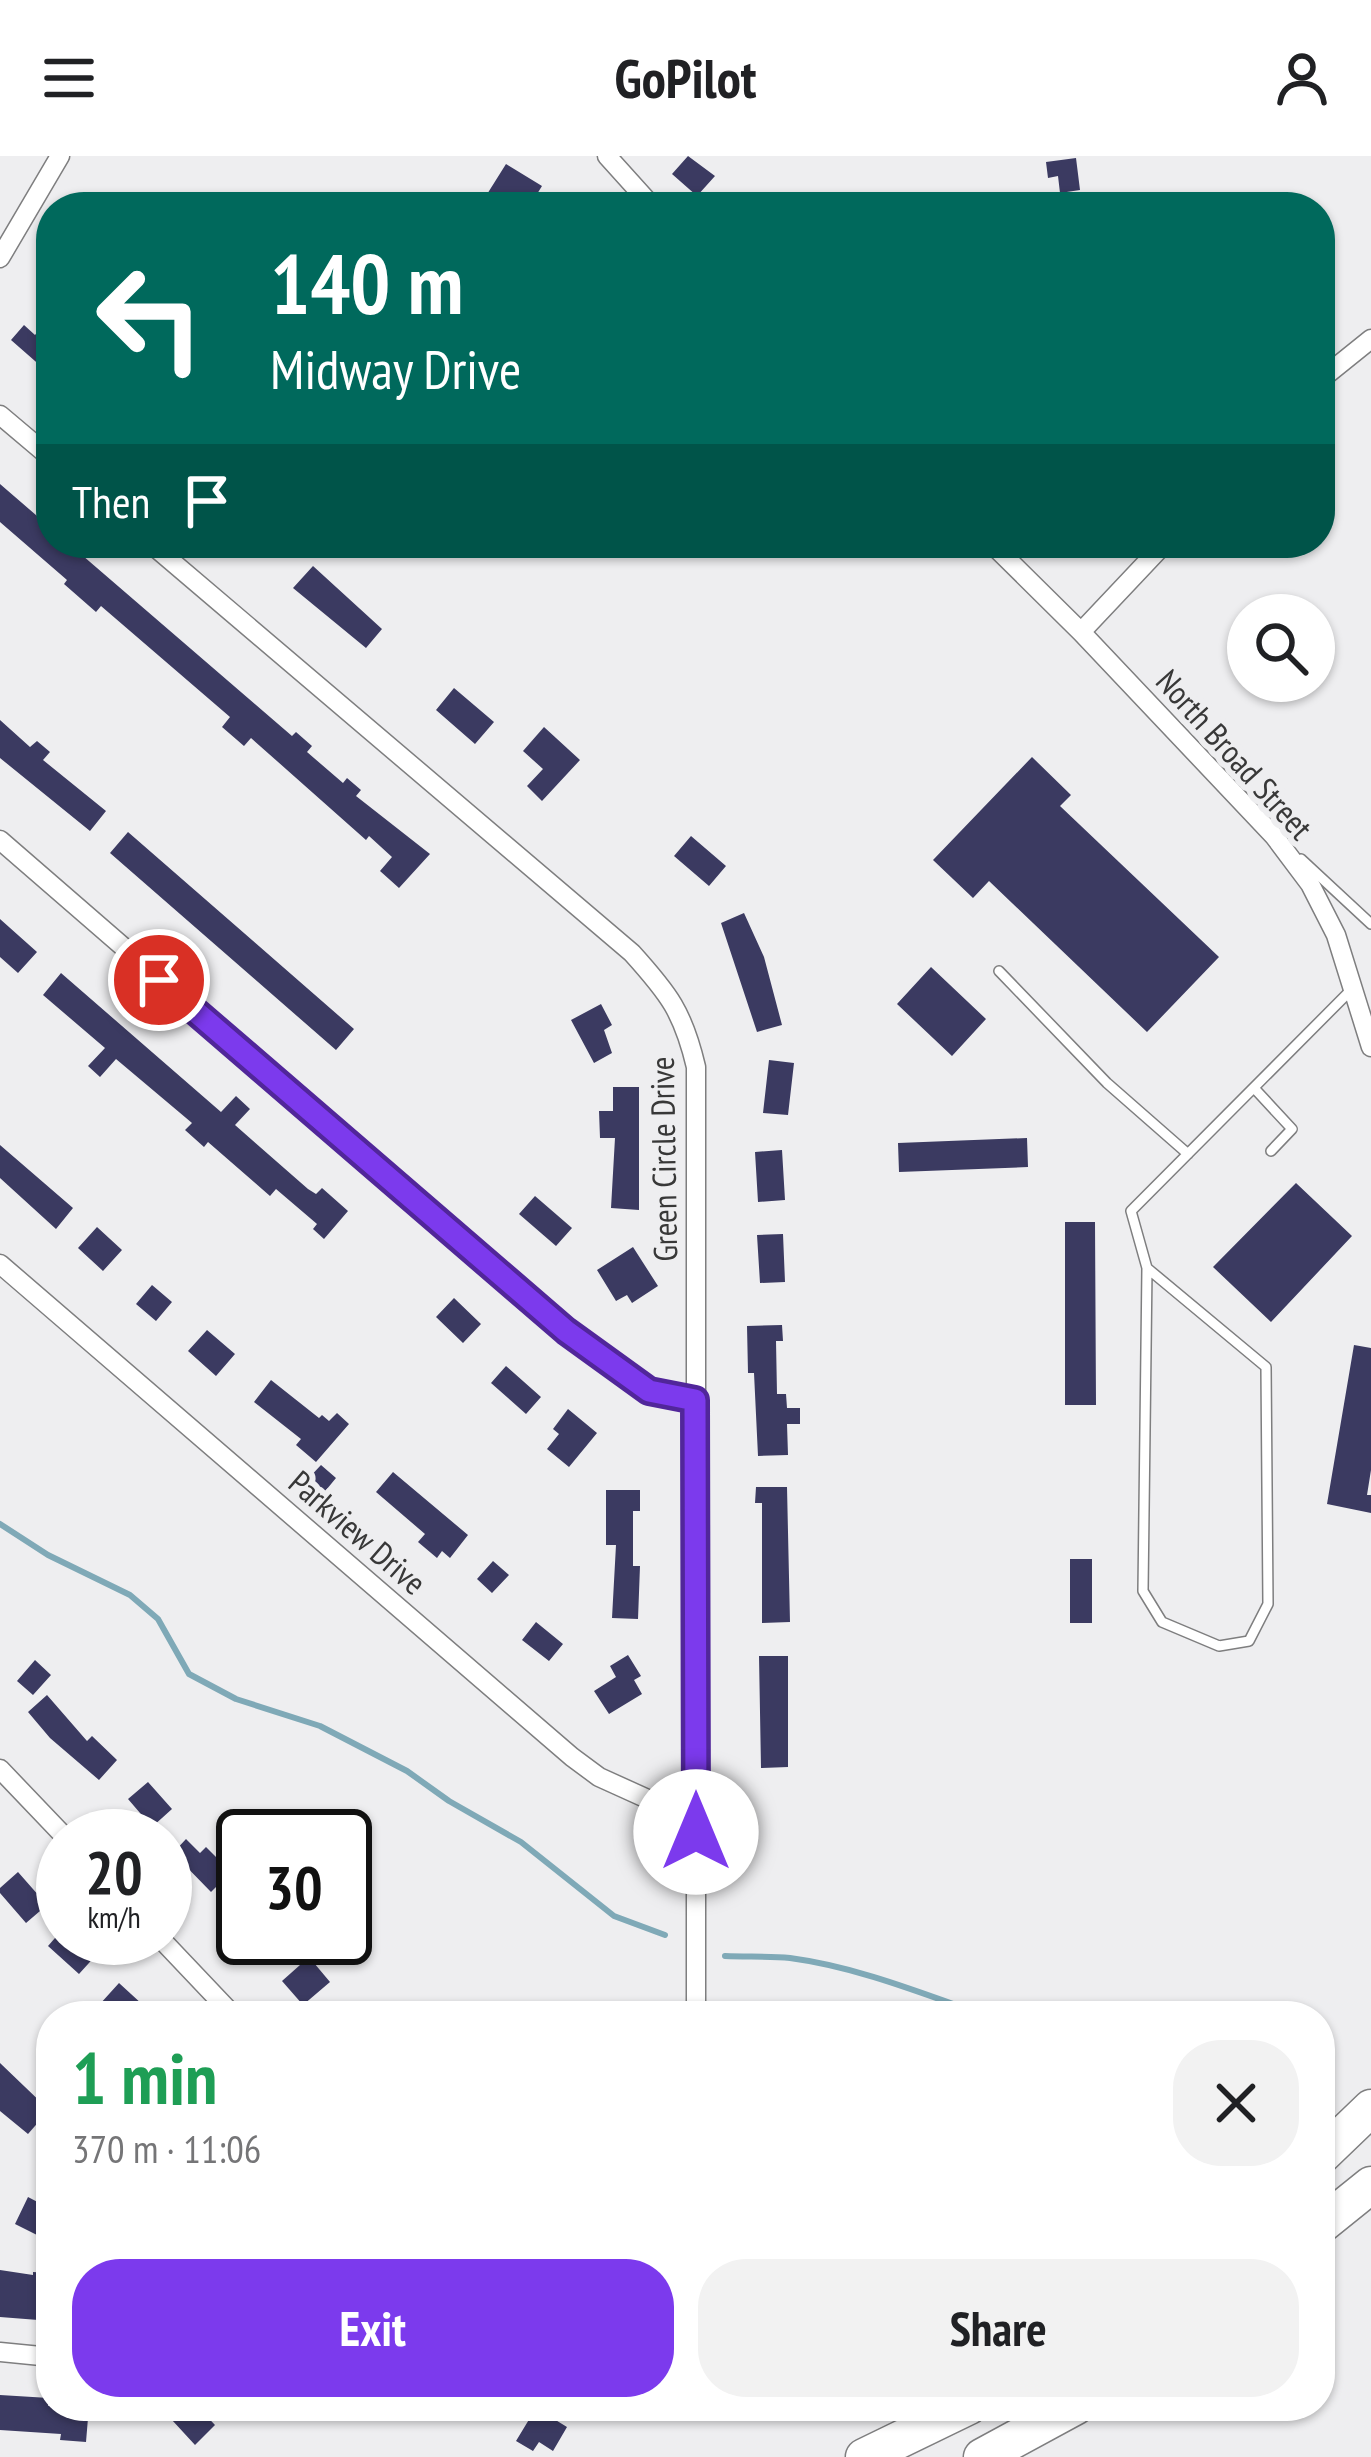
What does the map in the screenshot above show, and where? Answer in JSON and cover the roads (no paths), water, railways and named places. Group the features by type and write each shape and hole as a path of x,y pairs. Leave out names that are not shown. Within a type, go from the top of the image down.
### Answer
{"highway":[{"path":"1335,2143 1371,2108"},
{"path":"1335,2214 1371,2185"},
{"path":"864,2457 938,2421"},
{"path":"982,2457 1048,2421"}],"street":[{"path":"39,192 61,156"},
{"path":"607,156 639,192"},
{"path":"0,258 36,198"},
{"path":"1335,368 1371,339"},
{"path":"0,415 36,445"},
{"name":"Green Circle Drive","path":"168,558 632,952 667,992 686,1026 696,1067 696,2001"},
{"name":"North Broad Street","path":"1006,558 1274,836 1310,884 1328,918 1371,1047"},
{"path":"1082,632 1152,558"},
{"path":"0,840 566,1331 649,1391 695,1400"},
{"name":"Parkview Drive","path":"0,1264 599,1777 652,1801 697,1795"},
{"path":"0,1769 38,1809"},
{"path":"186,1965 220,2001"},
{"path":"0,2353 36,2356"}],"lane":[{"path":"1274,836 1371,923"},
{"path":"999,970 1107,1083 1189,1154"},
{"path":"1147,1268 1265,1367 1268,1604 1249,1641 1219,1646 1162,1622 1143,1591 1147,1268 1131,1211 1353,988"},
{"path":"1254,1088 1292,1129 1271,1151"}],"waterway":[{"path":"0,1524 48,1555 130,1595 158,1619 189,1674 236,1699 320,1726 407,1771 521,1842 614,1916 665,1935"},
{"path":"725,1956 790,1958 841,1968 944,2001"}]}
